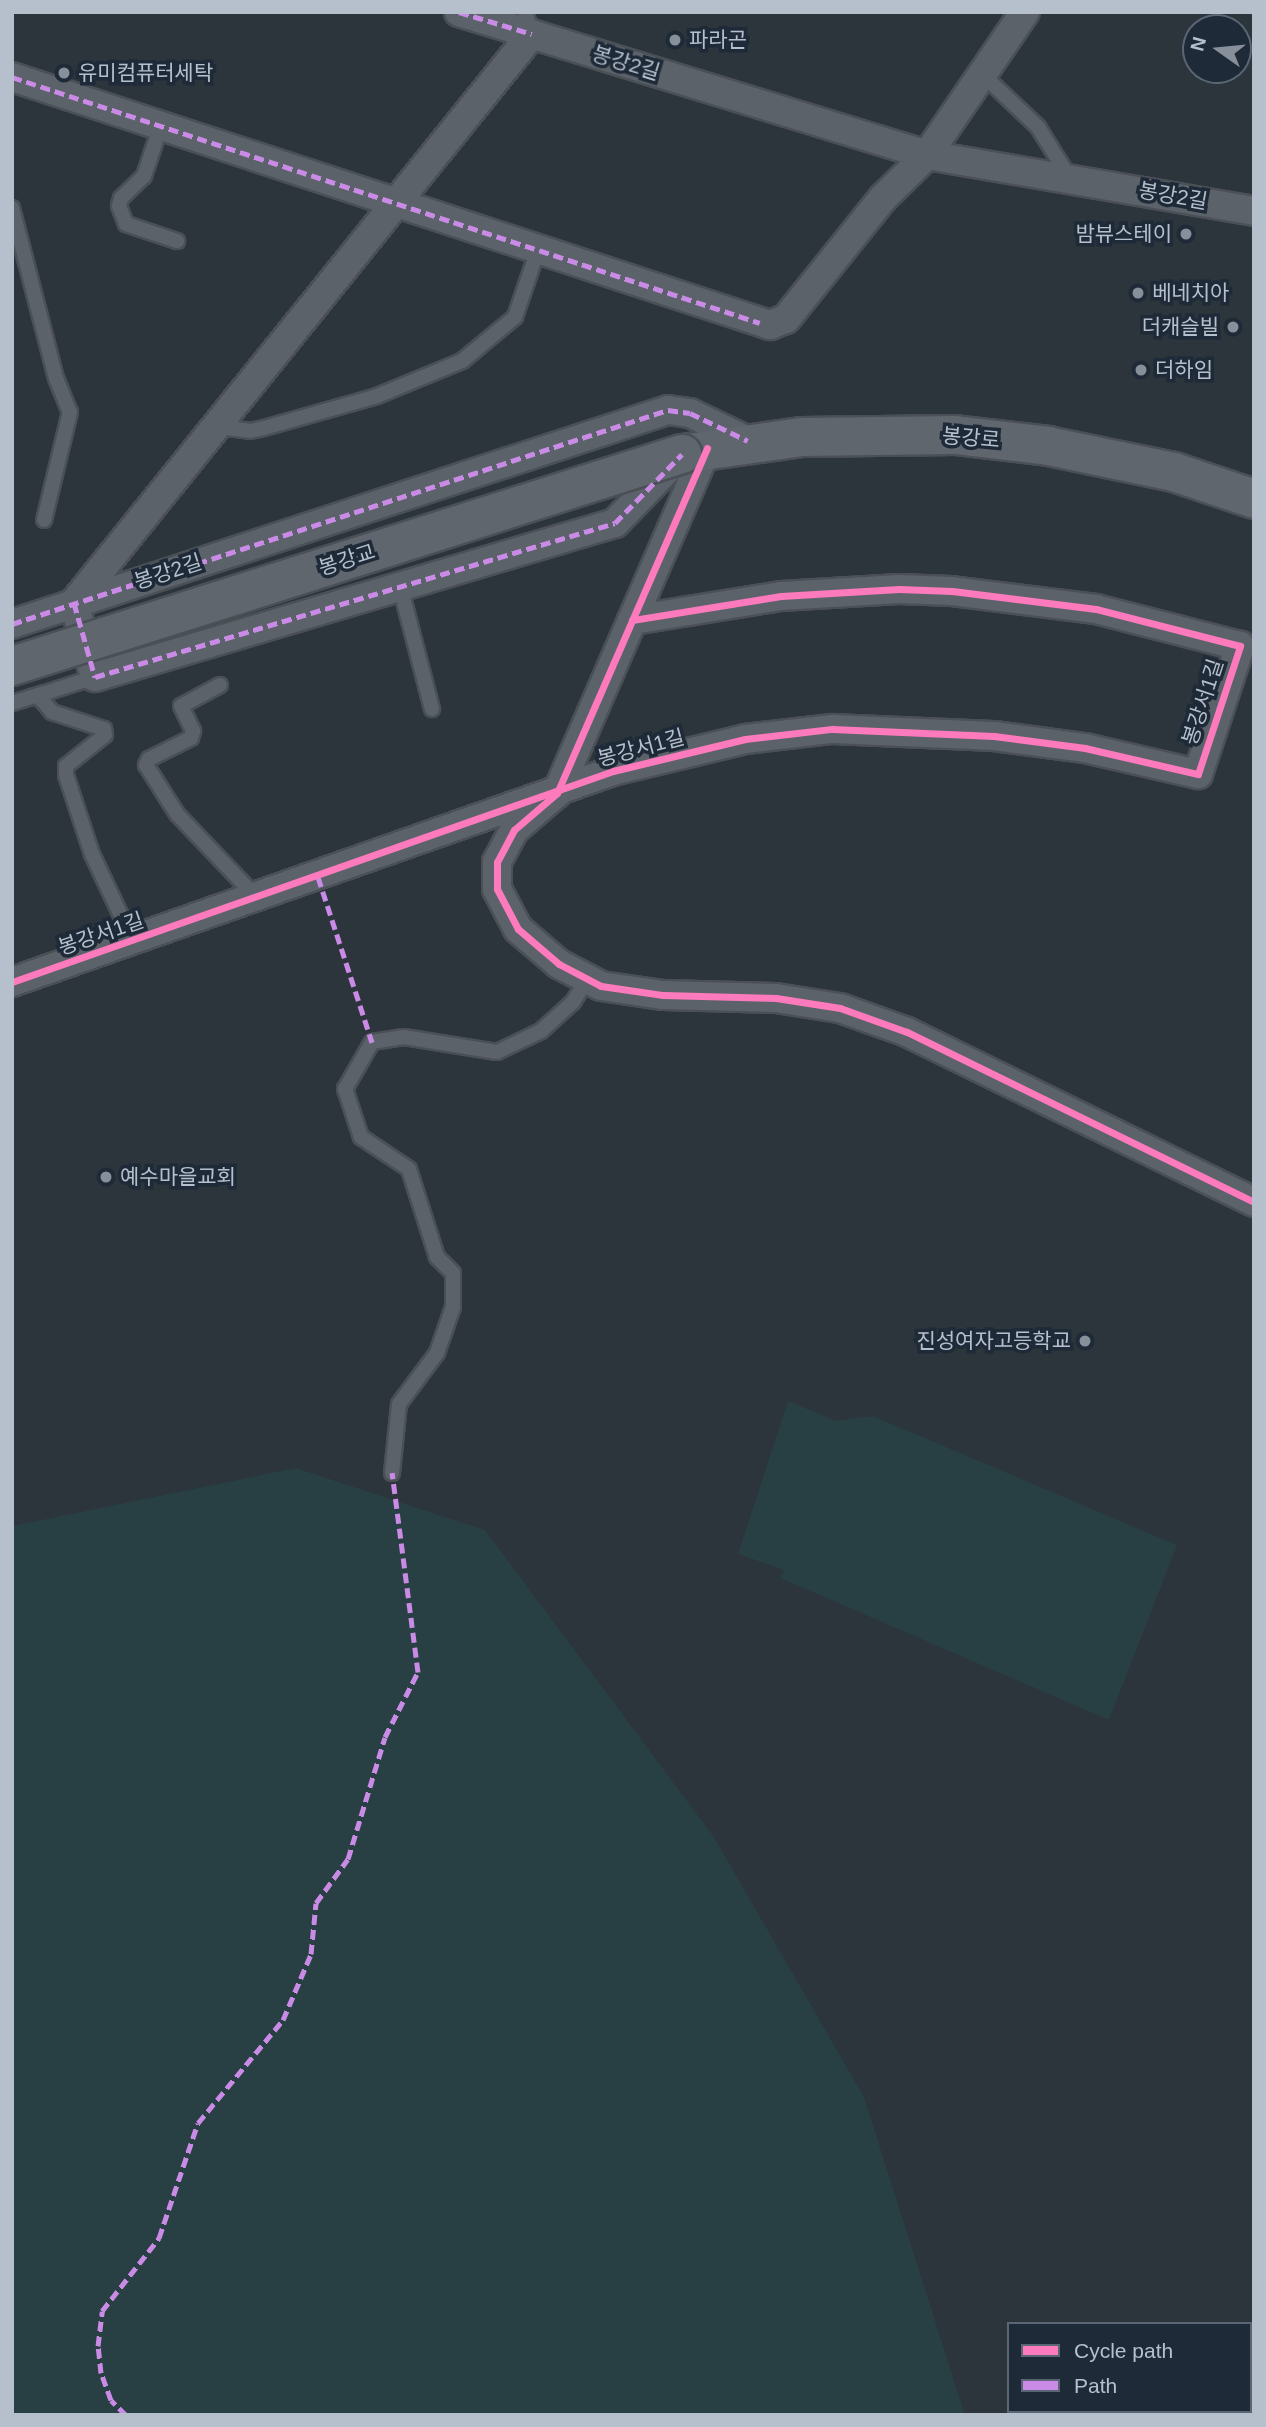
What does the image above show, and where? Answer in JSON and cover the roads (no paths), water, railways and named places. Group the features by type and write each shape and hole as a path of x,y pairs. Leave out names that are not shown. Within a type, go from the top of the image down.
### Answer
{"street":[{"path":"459,12 529,23"},
{"path":"12,76 160,128 760,323 780,323 883,198 927,155 1025,12"},
{"name":"봉강2길","path":"74,603 219,427 529,23 927,155 1069,177 1254,211"},
{"name":"봉강2길","path":"74,603 668,410 690,413 748,441"},
{"name":"봉강로","path":"695,451 748,441 874,433 955,435 1048,446 1174,472 1254,499"},
{"path":"12,624 74,603 95,677 615,523 695,451"},
{"name":"봉강서1길","path":"557,793 632,620 695,451"},
{"name":"봉강교","path":"12,666 695,451"},
{"name":"봉강서1길","path":"12,982 557,793 664,758 745,739 832,729 994,736 1085,747 1198,774 1240,646 1066,604 899,589 781,596 632,620"},
{"path":"557,793 514,830 503,845 494,877 509,915 527,939 587,980 620,990 663,995 776,998 840,1008 906,1032 1254,1202"}],"lane":[{"path":"982,74 1038,127 1069,177"},
{"path":"160,128 145,176 121,198 119,206 126,224 177,242"},
{"path":"12,208 56,378 70,412 44,520"},
{"path":"219,427 250,431 264,428 377,396 462,360 515,317 538,250"},
{"path":"400,586 432,709"},
{"path":"12,703 95,677"},
{"path":"220,685 181,706 191,738 149,759 146,765 177,814 257,898"},
{"path":"45,693 41,700 52,712 104,729 105,735 66,766 66,775 92,854 133,941"},
{"path":"392,1474 399,1404 437,1353 453,1307 453,1273 437,1257 409,1169 361,1136 345,1089 372,1042 404,1037 497,1052 541,1031 573,1002 587,980"}],"place":[{"name":"파라곤","path":"675,40"},
{"name":"유미컴퓨터세탁","path":"64,73"},
{"name":"밤뷰스테이","path":"1186,234"},
{"name":"베네치아","path":"1138,293"},
{"name":"더캐슬빌","path":"1233,327"},
{"name":"더하임","path":"1141,370"},
{"name":"예수마을교회","path":"106,1177"},
{"name":"진성여자고등학교","path":"1085,1341"}]}
